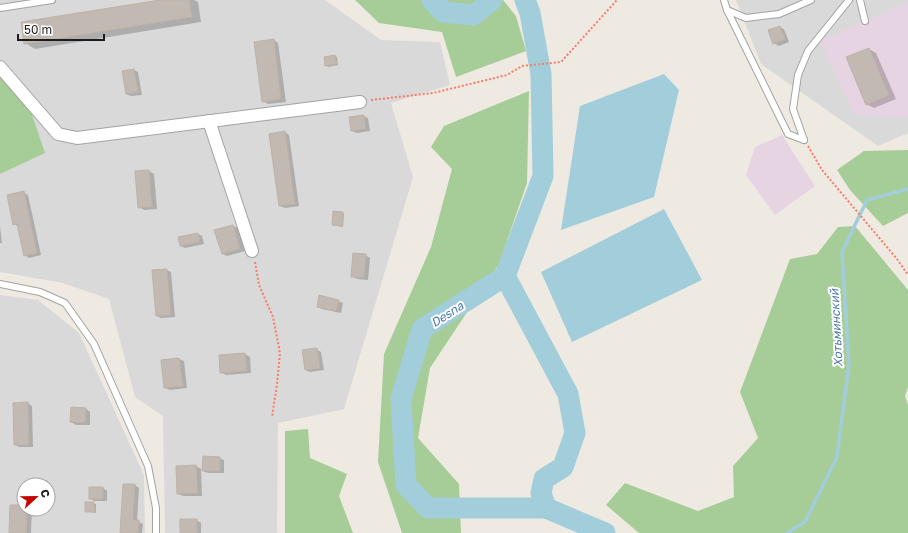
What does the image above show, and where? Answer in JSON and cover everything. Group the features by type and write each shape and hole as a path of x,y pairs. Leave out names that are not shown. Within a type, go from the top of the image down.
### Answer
{"street":[{"path":"0,67 58,134 77,138 360,102"},
{"path":"209,121 252,251"}],"lane":[{"path":"0,8 52,0"},
{"path":"724,0 727,10 788,134 804,140"},
{"path":"727,10 746,18 779,14 811,0"},
{"path":"804,140 793,109 798,74 808,51 849,0"},
{"path":"860,0 866,21"},
{"path":"0,284 40,292 65,303 94,344 148,466 156,508 156,533"}],"path":[{"path":"360,102 433,93 507,75 526,66 561,62 617,0"},
{"path":"804,140 822,170 897,258 908,275"},
{"path":"252,251 259,285 273,317 280,353 272,417"}],"shaded area":[{"path":"0,0 325,0 381,40 440,42 450,85 391,103 413,177 344,409 278,423 277,533 165,533 163,416 135,397 109,299 63,283 0,272"},
{"path":"736,0 908,0 908,133 878,146 761,64"},
{"path":"908,2 908,116 904,118 854,114 820,41"},
{"path":"782,135 815,186 775,215 746,175 755,147"},
{"path":"0,295 38,300 79,333 144,475 145,533 0,533"}],"green space":[{"path":"355,0 503,0 516,16 526,51 456,77 442,32 379,23"},
{"path":"0,77 29,106 45,153 0,174"},
{"path":"529,91 527,183 499,264 430,368 418,438 459,484 461,533 402,533 378,462 384,354 431,247 452,169 431,147 444,126"},
{"path":"908,150 908,213 883,226 850,190 837,170 864,151"},
{"path":"855,226 908,290 908,387 905,396 908,405 908,533 639,533 606,505 625,483 698,511 734,497 733,466 758,438 740,392 790,259 817,254 838,227"},
{"path":"308,429 310,458 347,474 339,496 353,533 285,533 285,431"}],"water":[{"path":"664,74 679,90 654,197 561,230 580,106"},
{"path":"664,209 702,280 572,342 541,272"}],"building":[{"path":"160,0 189,0 192,17 24,44 21,22"},
{"path":"780,26 785,39 773,44 768,30"},
{"path":"274,39 281,99 262,102 254,42"},
{"path":"869,48 889,95 866,105 846,57"},
{"path":"335,55 337,64 325,66 324,57"},
{"path":"134,69 138,92 126,94 122,71"},
{"path":"364,115 366,129 351,131 349,117"},
{"path":"285,131 295,204 279,206 269,134"},
{"path":"149,170 152,207 138,208 135,171"},
{"path":"24,191 37,253 24,256 17,224 13,225 7,195"},
{"path":"333,211 343,212 342,226 332,225"},
{"path":"233,225 240,249 222,254 214,230"},
{"path":"198,233 200,242 180,246 178,237"},
{"path":"353,253 366,254 364,278 351,277"},
{"path":"167,269 171,315 156,316 152,270"},
{"path":"319,295 339,300 336,311 317,307"},
{"path":"317,348 320,368 305,370 302,350"},
{"path":"245,353 247,371 220,373 219,355"},
{"path":"179,358 183,386 164,388 161,360"},
{"path":"28,402 29,445 14,445 13,403"},
{"path":"71,407 86,408 85,423 70,422"},
{"path":"203,456 220,457 220,471 202,471"},
{"path":"196,465 198,493 177,494 176,466"},
{"path":"123,484 135,484 133,520 139,520 138,533 120,533"},
{"path":"89,487 103,487 103,499 89,499"},
{"path":"85,502 94,502 95,512 85,512"},
{"path":"10,505 16,505 16,517 27,517 26,533 9,533"},
{"path":"180,519 197,519 197,533 180,533"}],"waterway":[{"name":"Desna","path":"432,0 443,12 474,15 492,0"},
{"name":"Desna","path":"525,0 530,13 541,74 543,176 505,276 422,329 401,399 406,485 428,508 546,508 605,533"},
{"name":"Хотьминский","path":"787,533 805,522 837,457 849,364 842,252 867,200 908,189"},
{"path":"505,276 568,394 575,433 563,467 544,479 541,493 546,508"}]}
